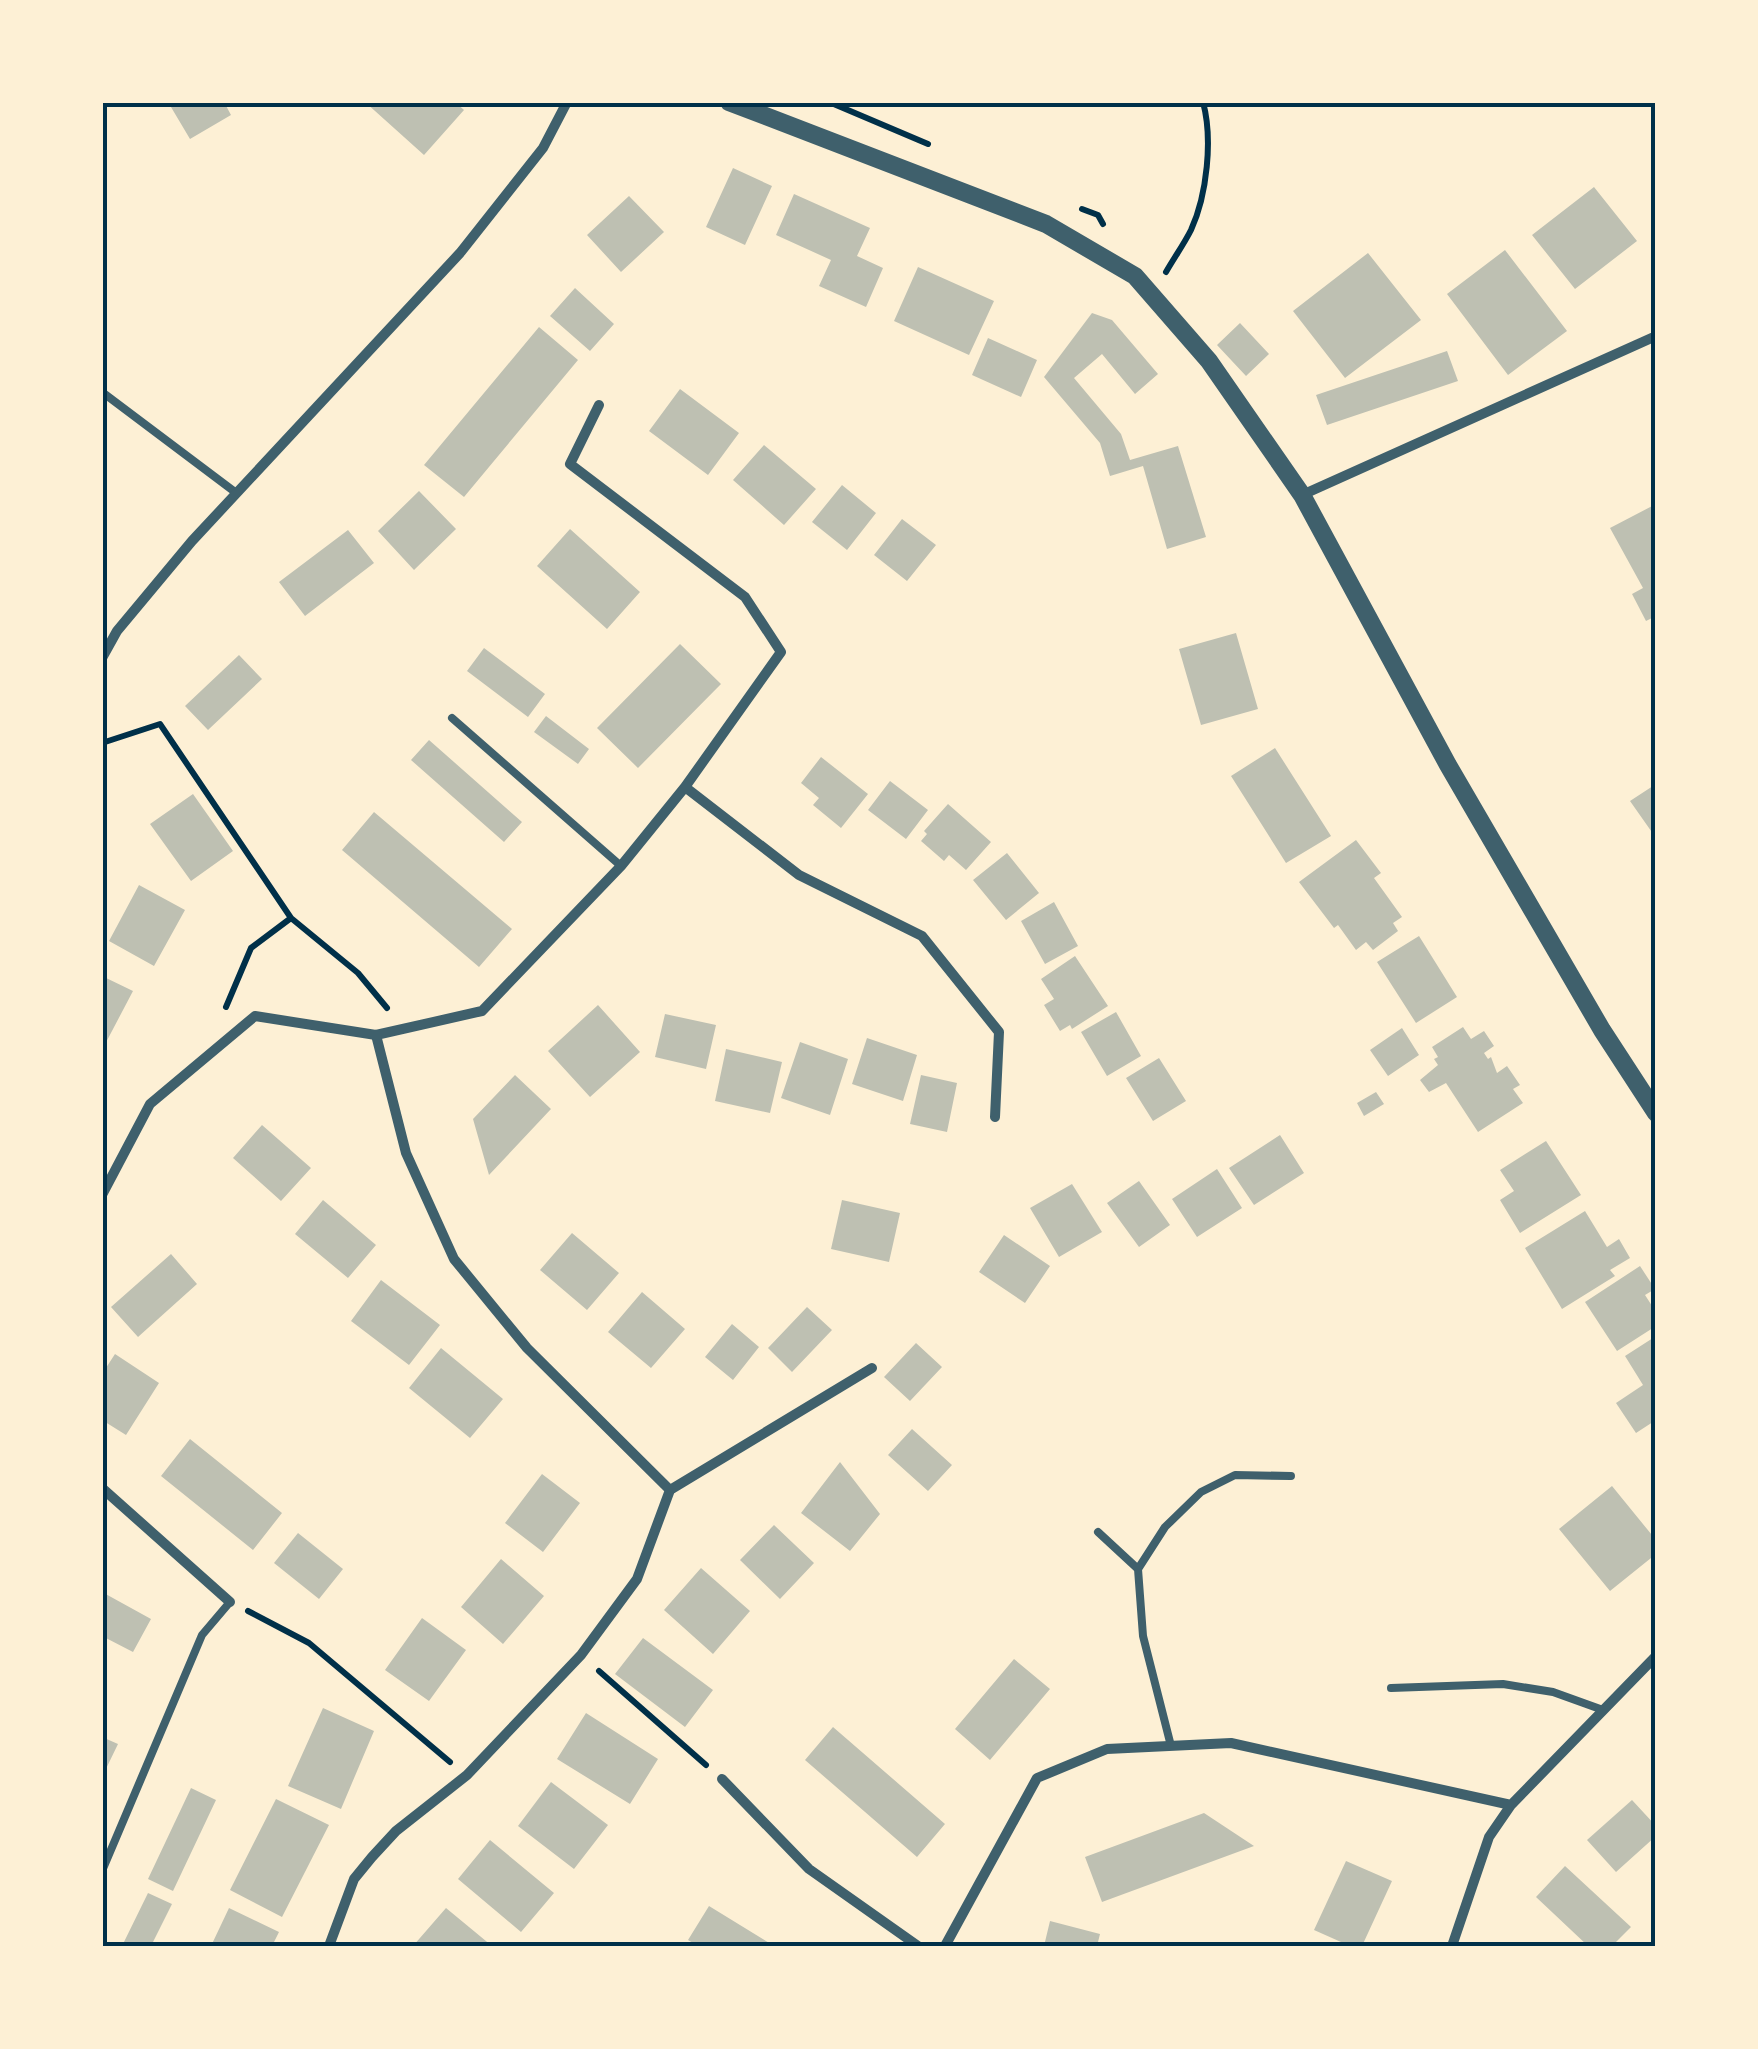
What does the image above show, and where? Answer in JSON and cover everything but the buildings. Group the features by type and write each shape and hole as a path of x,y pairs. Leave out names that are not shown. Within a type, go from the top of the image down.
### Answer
{"street":[{"path":"102,658 117,631 152,587 235,492 460,253 543,148 567,102"},
{"path":"729,102 1046,224 1135,276 1208,362 1302,495 1448,764 1602,1030 1656,1112"},
{"path":"1302,495 1656,336"},
{"path":"102,1196 150,1104 255,1016 376,1035 482,1010 621,866 684,788 781,652 746,597 570,464 599,404"},
{"path":"684,788 799,875 922,936 1000,1032 995,1117"},
{"path":"376,1035 406,1153 454,1260 527,1348 670,1490"},
{"path":"329,1946 354,1879 372,1857 396,1831 467,1775 581,1655 637,1579 670,1490 872,1368"},
{"path":"102,1488 230,1602"},
{"path":"1457,1945 1489,1837 1511,1805 1656,1656"},
{"path":"945,1946 1036,1778 1107,1749 1231,1743 1511,1805"},
{"path":"722,1780 809,1869 918,1946"}],"lane":[{"path":"102,392 235,492"},
{"path":"452,718 621,866"},
{"path":"1171,1746 1143,1636 1138,1569 1165,1527 1201,1492 1235,1475 1290,1476"},
{"path":"1098,1532 1138,1569"},
{"path":"102,1871 202,1635 230,1602"},
{"path":"1391,1688 1504,1684 1553,1692 1603,1710"}],"path":[{"path":"1152,296 1192,227 1204,180 1208,120 1202,102"},
{"path":"102,744 160,724 292,918 358,973 404,1028"},
{"path":"206,1057 251,948 292,918"},
{"path":"230,1602 309,1643 467,1775"},
{"path":"581,1655 722,1780"}]}
